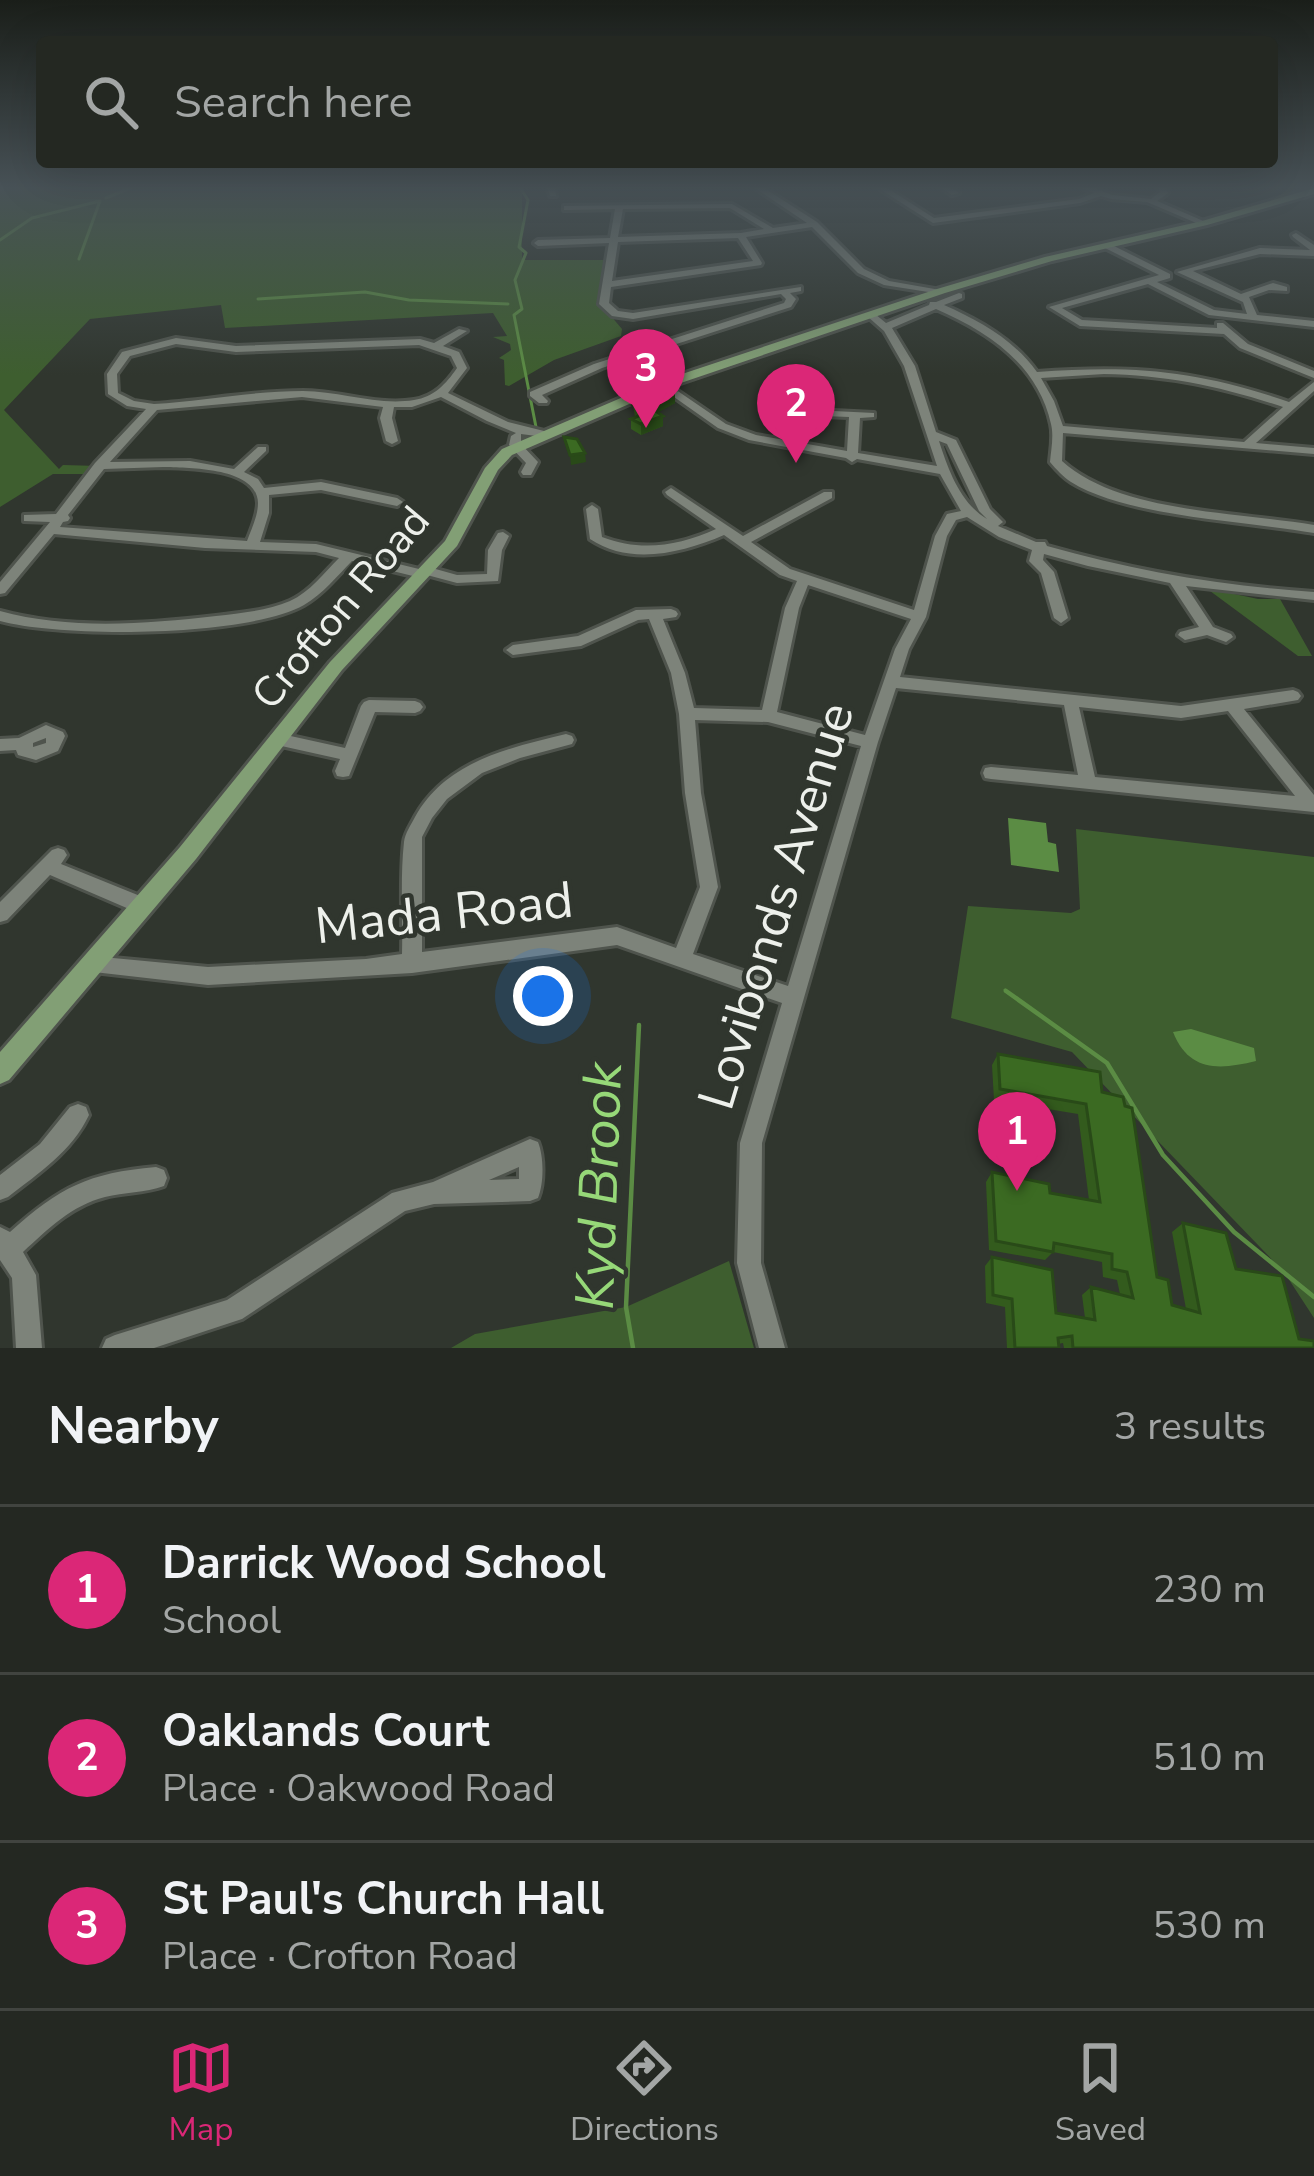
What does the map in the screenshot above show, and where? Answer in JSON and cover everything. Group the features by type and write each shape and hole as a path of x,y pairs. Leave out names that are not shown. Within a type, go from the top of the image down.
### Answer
{"main road":[{"name":"Crofton Road","path":"0,1071 143,906 358,640 451,543 500,458 517,440 544,434 662,385 879,321 1048,259 1095,249"}],"street":[{"path":"615,249 604,304 622,316 798,289"},
{"path":"610,284 758,263 749,249"},
{"path":"837,249 854,267 875,278 945,297 1000,335 1033,375 1058,429 1056,462 1085,485 1151,504 1314,530"},
{"path":"1114,249 1167,276"},
{"path":"1225,331 1080,322 1054,307 1260,251 1314,251"},
{"path":"1184,271 1241,297 1253,317"},
{"path":"1149,281 1213,313 1314,324"},
{"path":"1241,297 1273,289"},
{"path":"543,401 534,394 598,366 788,305 791,298 783,291"},
{"path":"658,312 687,338"},
{"path":"1213,313 1225,331 1256,352 1314,375"},
{"path":"879,321 912,371 944,470 969,513 1084,559 1258,594 1314,596"},
{"path":"438,345 463,331"},
{"path":"135,333 143,346"},
{"path":"176,341 236,349 401,342 438,345 454,354 462,368 456,382 440,393 388,406 322,393 154,407 131,404 113,394 112,374 118,363 143,346 176,341"},
{"path":"1033,375 1118,370 1188,374 1290,406"},
{"path":"662,385 722,426 753,438 944,470"},
{"path":"1249,442 1314,385"},
{"path":"440,393 492,416 532,462 527,472"},
{"path":"388,406 392,441"},
{"path":"0,590 59,524 99,466 154,407"},
{"path":"773,412 863,415 852,458"},
{"path":"1269,426 1309,450"},
{"path":"1058,429 1309,450"},
{"path":"931,434 952,442 991,519 1080,548 1084,559"},
{"path":"237,472 262,448"},
{"path":"99,466 193,464 237,472 262,492 321,486 397,502"},
{"path":"253,542 262,492"},
{"path":"671,492 803,581 919,617"},
{"path":"742,542 828,496"},
{"path":"592,509 596,539 620,551 685,548 723,531"},
{"name":"Lovibonds Avenue","path":"772,1348 748,1263 751,1143 902,649 919,617 947,522 969,513"},
{"path":"28,518 205,544 253,542 316,548 457,579 493,578 495,550 503,536"},
{"path":"1040,545 1036,560 1047,572 1060,618"},
{"path":"0,616 55,626 143,626 263,615 306,598 348,556"},
{"path":"1174,578 1208,630"},
{"path":"768,716 792,608 803,581"},
{"path":"513,650 581,641 636,615 662,614 687,714 693,793 709,887 681,958"},
{"path":"1185,635 1208,630 1226,637"},
{"path":"892,682 1181,712 1293,696"},
{"path":"1070,704 1088,782"},
{"path":"277,739 346,763 369,706 415,707"},
{"path":"1234,706 1313,805"},
{"path":"687,714 768,716 870,742"},
{"path":"412,964 413,837 420,822 478,764 566,740"},
{"path":"0,745 24,744"},
{"path":"991,773 1313,805"},
{"path":"0,914 52,861 143,906"},
{"name":"Mada Road","path":"92,965 208,976 412,964 617,936 794,998"},
{"path":"0,1189 47,1152 78,1114"},
{"path":"115,1348 233,1310 400,1201 434,1193 530,1150 530,1190 434,1193"},
{"path":"29,1348 28,1290 5,1244 77,1191 156,1178"}],"shaded area":[{"path":"0,249 522,249 522,260 608,260 599,302 622,329 621,336 554,360 509,386 505,385 504,360 499,358 511,350 510,344 493,337 507,336 493,313 225,328 221,305 90,319 4,410 59,469 63,465 99,466 95,474 53,474 0,507"},
{"path":"1206,588 1280,599 1312,656 1298,656"},
{"path":"1008,818 1046,823 1048,842 1056,844 1059,872 1011,865"},
{"path":"1076,829 1314,857 1314,1318 1284,1272 1072,1052 951,1018 968,906 1071,913 1080,909"},
{"path":"1191,1029 1254,1048 1256,1061 1218,1066 1197,1061 1173,1032"},
{"path":"729,1261 754,1348 451,1348 475,1334 626,1307"}],"building":[{"path":"664,384 675,391 643,409 633,405 643,395"},
{"path":"654,410 663,416 641,424 631,419"},
{"path":"564,437 577,439 585,453 570,455"},
{"path":"998,1054 1100,1072 1102,1092 1123,1097 1125,1106 1132,1108 1157,1277 1168,1280 1172,1305 1200,1313 1183,1223 1226,1233 1236,1269 1282,1276 1299,1339 1314,1341 1314,1348 1073,1348 1072,1336 1058,1338 1059,1348 1015,1348 1012,1299 993,1295 992,1257 1052,1270 1056,1313 1095,1320 1091,1287 1133,1298 1127,1272 1112,1269 1112,1254 1054,1243 1053,1252 996,1241 992,1172 1049,1184 1050,1193 1100,1202 1086,1104 1000,1089"}],"waterway":[{"path":"79,259 83,249"},
{"name":"Kyd Brook","path":"521,249 526,253 515,280 522,309 514,315 536,427"},
{"path":"258,299 365,292 409,300 508,304"},
{"path":"1005,990 1008,993"},
{"path":"1008,993 1107,1063 1163,1155 1234,1232 1314,1297"},
{"name":"Kyd Brook","path":"633,1348 626,1307 639,1025"}],"place":[{"name":"St Paul's Church Hall","path":"646,428"},
{"name":"Oaklands Court","path":"796,463"},
{"name":"Darrick Wood School","path":"1017,1191"}]}
